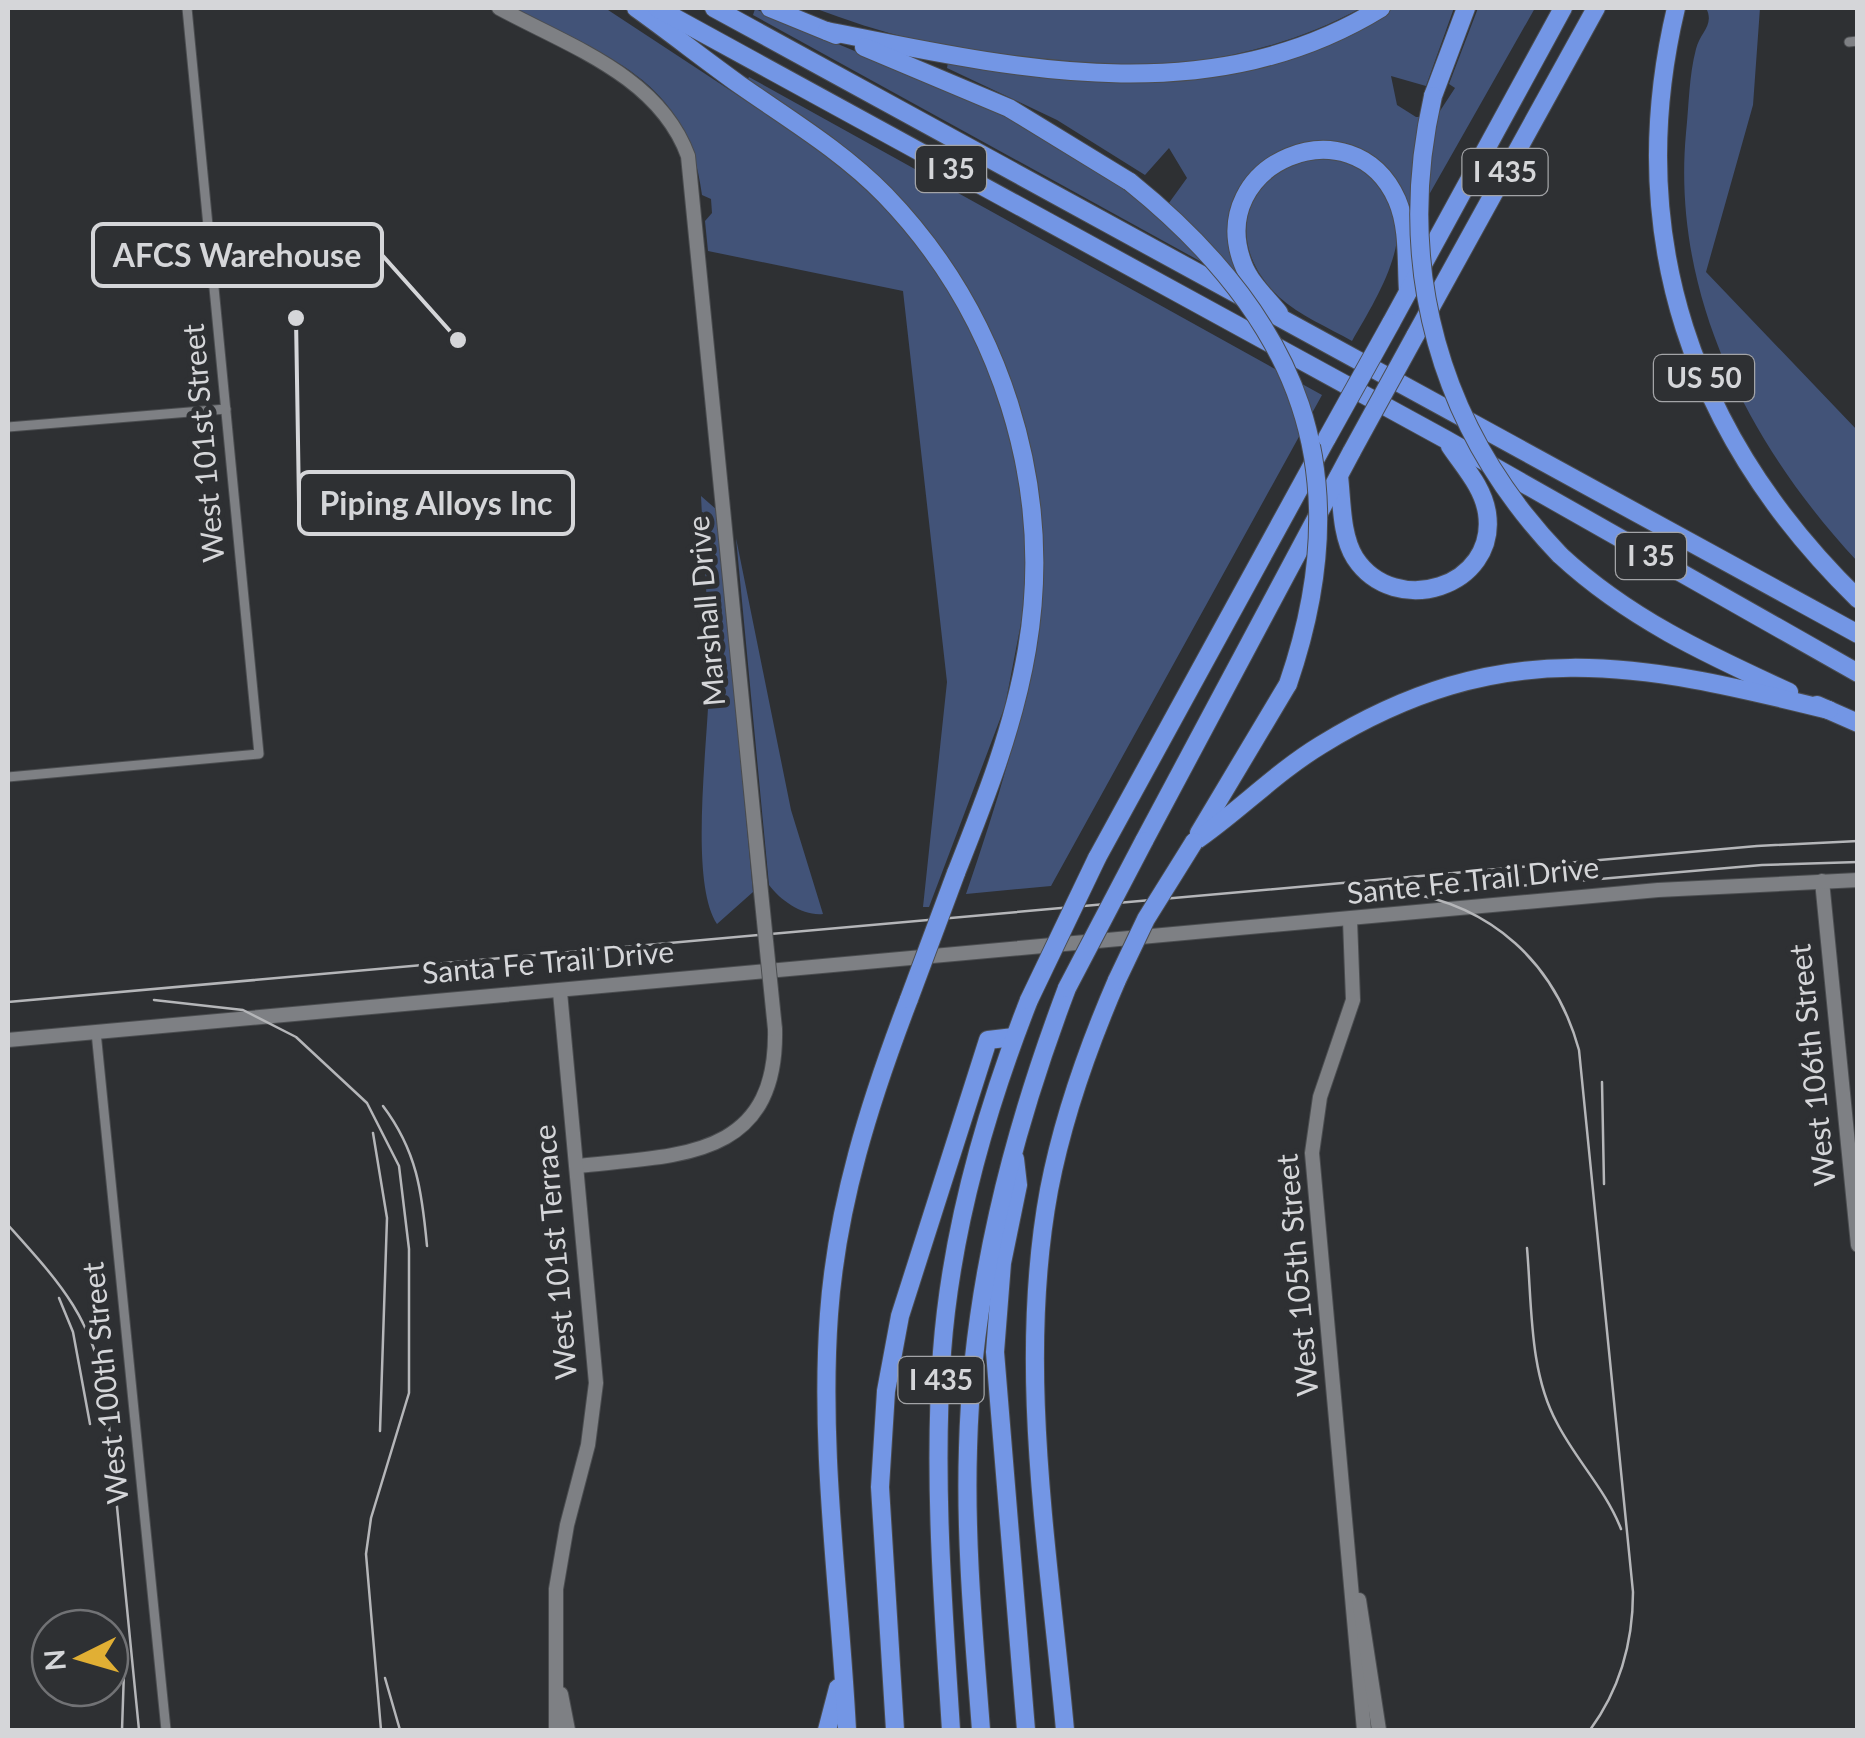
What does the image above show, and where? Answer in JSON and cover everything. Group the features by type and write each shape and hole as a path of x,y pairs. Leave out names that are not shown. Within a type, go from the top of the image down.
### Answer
{"highway":[{"path":"636,8 839,153 885,195 955,287 1004,386 1031,497 1035,556 1031,619 1012,715 873,1096 853,1167 829,1312 827,1428 840,1659 848,1730"},
{"name":"I 35","path":"656,8 1445,440 1858,673"},
{"name":"I 35","path":"714,8 1858,634"},
{"path":"770,8 1009,108 1130,182 1199,241 1238,286 1270,334 1302,410 1316,477 1320,537 1308,620 1288,684 1146,919 1080,1074 1058,1151 1038,1282 1037,1427 1066,1730"},
{"path":"827,31 1006,66 1158,75 1261,59 1334,33 1381,8"},
{"path":"1466,8 1433,96 1422,153 1417,230 1437,352 1453,398 1494,476 1560,555 1610,598 1660,630 1858,724"},
{"name":"I 435","path":"951,1730 938,1518 942,1350 966,1198 1014,1038 1097,858 1563,8"},
{"name":"I 435","path":"980,1730 968,1546 970,1407 985,1280 1013,1141 1067,988 1352,451 1596,8"},
{"name":"US 50","path":"1676,8 1664,78 1656,186 1662,242 1684,326 1719,411 1754,475 1792,526 1858,599"},
{"path":"1286,322 1247,274 1238,244 1238,222 1257,179 1277,162 1300,153 1346,153 1371,166 1389,184 1404,226 1408,292"},
{"path":"1339,476 1347,540 1361,566 1394,588 1424,592 1444,587 1472,564 1484,544 1488,524 1481,493 1445,440"},
{"path":"1194,842 1230,818 1282,772 1361,721 1422,696 1485,677 1555,668 1640,669 1685,675 1828,710"},
{"path":"895,1730 880,1487 892,1356 920,1250 988,1040 1014,1038"},
{"path":"1013,1141 1018,1185 1002,1263 995,1352 1026,1730"},
{"path":"827,1730 838,1694 840,1659"}],"main road":[{"name":"Marshall Drive","path":"499,8 636,84 668,115 688,156 775,1029 774,1068 766,1093 750,1118 729,1137 684,1155 577,1166"},
{"name":"West 106th Street","path":"1822,880 1858,1245"},
{"name":"Sante Fe Trail Drive","path":"1094,942 1658,890 1858,880"},
{"name":"West 105th Street","path":"1350,920 1352,1000 1320,1097 1312,1153 1364,1730"},
{"name":"Santa Fe Trail Drive","path":"8,1040 1094,942"},
{"name":"West 101st Terrace","path":"556,1730 555,1620 560,1554 588,1445 596,1383 560,992"},
{"name":"West 105th Street","path":"1352,1570 1379,1730"},
{"name":"West 101st Terrace","path":"558,1684 568,1730"}],"street":[{"name":"West 101st Street","path":"8,777 258,754 187,8"},
{"path":"8,427 226,409"},
{"name":"West 100th Street","path":"96,1032 166,1730"}],"shaded area":[{"path":"513,8 605,8 827,154 903,224 956,301 991,374 1013,448 1025,521 1026,597 1005,706 929,907 923,907 947,682 903,291 708,251 705,221 712,213 711,199 702,195 694,155 680,123 660,97 610,58"},
{"path":"814,8 1361,8 1297,37 1229,56 1160,65 1089,66 1019,61 949,48"},
{"path":"1393,8 1454,8 1426,86 1391,76 1397,105 1416,117 1436,117 1455,88 1449,84 1478,8 1535,8 1430,193 1408,205 1335,144 1244,187 1239,275 1218,271 753,15 755,9 1004,114 1085,159 1161,214 1187,178 1169,148 1145,175 1057,120 947,68 948,62 1063,78 1177,78 1233,71 1288,57 1341,36"},
{"path":"1706,8 1760,8 1753,105 1706,272 1857,430 1857,561 1818,516 1751,417 1725,364 1705,309 1691,251 1685,193 1691,80 1696,49 1708,24"},
{"path":"749,77 1322,395 1051,886 966,894 1010,753 1038,615 1041,546 1035,476 1019,406 982,316 962,279 925,227 897,197 747,81"},
{"path":"1321,156 1360,166 1382,184 1394,204 1398,227 1387,275 1352,341 1279,297 1261,276 1250,254 1246,232 1249,211 1258,192 1273,176"},
{"path":"701,496 717,510 753,892 717,924 708,903 702,843 709,681"},
{"path":"736,538 791,810 823,914 793,906 769,885"}],"railway":[{"path":"8,1002 1757,846 1858,841"},
{"path":"1437,893 1762,865 1858,862"},
{"path":"1402,892 1464,910 1515,943 1554,990 1579,1050 1633,1592 1623,1665 1590,1730"},
{"path":"154,1000 243,1010 296,1037 367,1103 399,1166 409,1249 409,1393 371,1518 366,1554 381,1730"},
{"path":"1602,1082 1604,1184"},
{"path":"383,1106 411,1156 427,1246"},
{"path":"373,1133 387,1218 380,1431"},
{"path":"8,1225 71,1302 100,1367 139,1730"},
{"path":"1527,1248 1533,1338 1548,1403 1621,1529"},
{"path":"59,1298 73,1332 90,1424"},
{"path":"385,1678 400,1730"},
{"path":"122,1730 123,1708"}],"place":[{"name":"Piping Alloys Inc","path":"296,318"},
{"name":"AFCS Warehouse","path":"458,340"}]}
